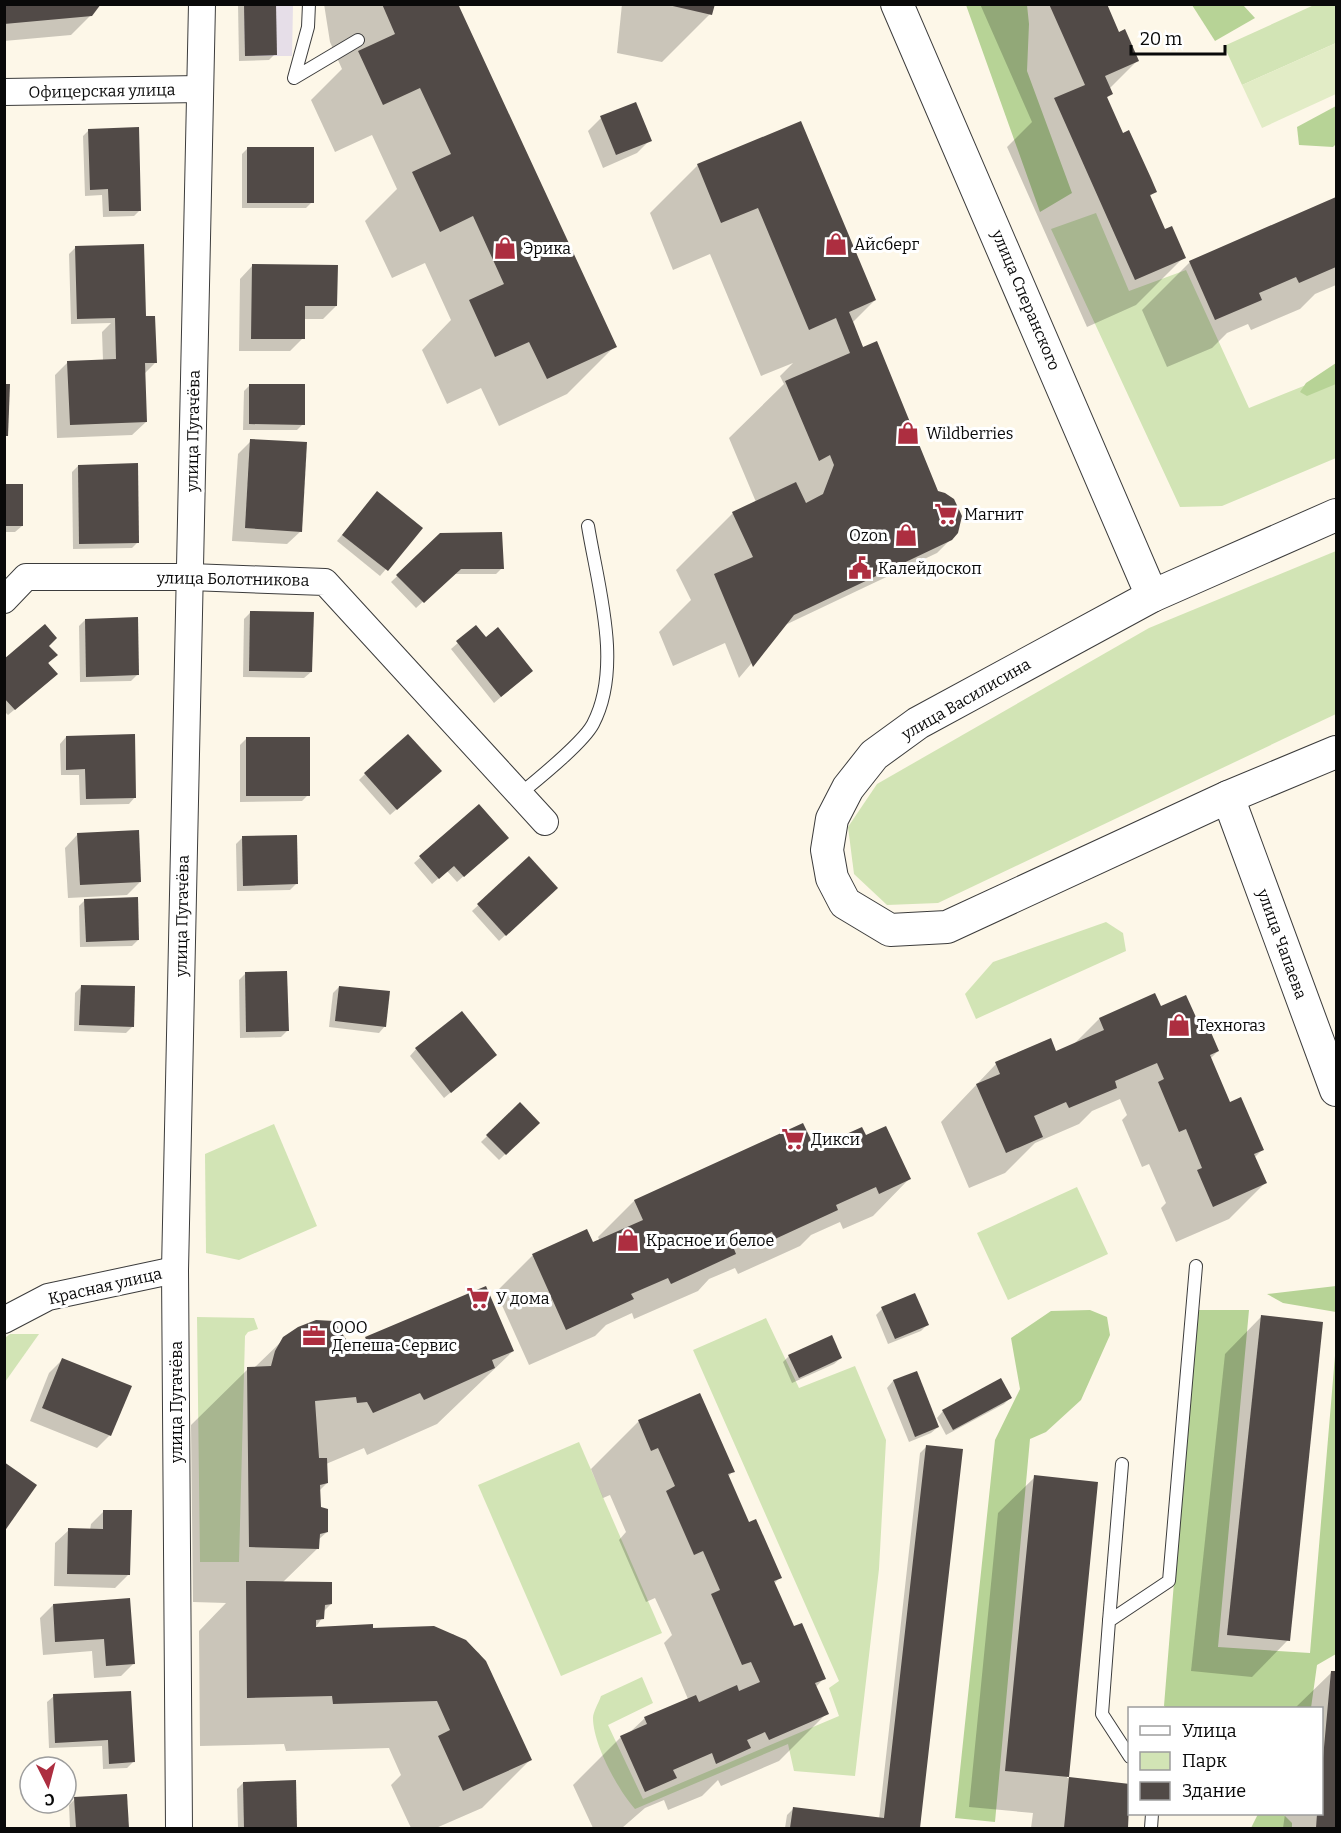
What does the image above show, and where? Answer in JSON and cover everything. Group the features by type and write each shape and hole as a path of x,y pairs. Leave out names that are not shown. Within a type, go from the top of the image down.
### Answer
{"street":[{"name":"улица Пугачёва","path":"179,1828 175,1270 202,4"},
{"name":"улица Сперанского","path":"897,4 1152,596"},
{"name":"Офицерская улица","path":"4,92 200,89"},
{"name":"улица Василисина","path":"1336,515 1152,596 918,723 874,755 848,788 832,819 827,850 832,878 845,903 890,930 947,927 1228,797 1336,752"},
{"name":"улица Болотникова","path":"4,600 26,577 325,582 545,822"},
{"name":"улица Чапаева","path":"1228,797 1336,1090"},
{"name":"Красная улица","path":"4,1320 48,1297 175,1270"}],"lane":[{"path":"309,4 308,27 294,78 358,40"},
{"path":"520,794 553,765 592,725 608,681 608,650 588,526"},
{"path":"1110,1622 1169,1581 1196,1266"},
{"path":"1122,1464 1102,1714 1128,1754"}],"shaded area":[{"path":"244,5 293,5 292,56 245,56"}],"green space":[{"path":"966,5 1027,5 1029,24 1027,71 1072,193 1040,212"},
{"path":"1192,5 1243,5 1255,18 1215,41"},
{"path":"1314,5 1336,5 1336,43 1242,85 1224,46"},
{"path":"1336,43 1336,94 1262,128 1242,85"},
{"path":"1336,106 1336,144 1333,147 1299,145 1297,127"},
{"path":"1096,213 1129,291 1186,270 1249,408 1336,373 1336,458 1222,506 1180,507 1051,229"},
{"path":"1336,363 1336,384 1307,396 1300,392 1306,383"},
{"path":"1336,551 1336,714 938,903 887,905 854,874 848,827 877,784 1149,628"},
{"path":"1106,922 1123,933 1126,951 976,1019 965,994 993,962"},
{"path":"274,1124 317,1226 239,1260 206,1253 205,1154"},
{"path":"1077,1187 1108,1254 1008,1300 977,1233"},
{"path":"1336,1286 1336,1312 1283,1303 1267,1294"},
{"path":"1090,1310 1107,1317 1110,1335 1081,1400 1046,1432 1030,1439 995,1822 955,1818 995,1440 1020,1389 1011,1338 1051,1311"},
{"path":"1196,1310 1249,1310 1218,1647 1310,1653 1336,1344 1336,1654 1317,1665 1311,1707 1164,1706"},
{"path":"197,1317 254,1318 258,1329 248,1332 245,1336 239,1562 200,1562"},
{"path":"766,1318 799,1388 855,1366 886,1440 879,1569 855,1776 794,1771 788,1744 635,1809 621,1790 602,1753 597,1741 593,1718 601,1696 642,1677 653,1703 608,1725 643,1799 839,1716 829,1688 839,1681 693,1350"},
{"path":"10,1334 39,1334 5,1382 5,1338"},
{"path":"579,1442 662,1633 561,1676 478,1485"},
{"path":"1258,1815 1284,1815 1292,1823 1292,1828 1251,1828"}],"building":[{"path":"4,4 101,4 92,16 4,24"},
{"path":"244,4 276,4 277,55 245,56"},
{"path":"382,4 458,4 617,347 547,379 529,342 495,357 469,300 504,284 473,216 440,232 412,172 451,154 420,88 383,105 358,51 395,34"},
{"path":"664,4 715,4 712,15"},
{"path":"1049,4 1107,4 1119,32 1125,29 1139,61 1105,76 1113,94 1107,97 1123,133 1129,130 1151,178 1157,192 1150,195 1165,229 1172,226 1186,258 1135,280 1054,98 1085,85"},
{"path":"636,102 652,141 616,155 600,116"},
{"path":"801,121 876,300 849,312 863,347 877,341 938,491 954,499 962,516 958,533 952,540 794,615 753,667 714,574 753,557 732,512 796,482 806,503 823,494 834,465 830,455 819,461 785,381 850,353 836,318 809,330 758,208 721,223 697,164"},
{"path":"139,127 141,211 109,211 108,189 90,190 88,129"},
{"path":"247,147 314,147 314,203 247,203"},
{"path":"1336,197 1336,267 1299,283 1296,277 1259,293 1262,300 1215,320 1189,261"},
{"path":"144,244 146,316 155,316 157,363 145,363 147,422 70,425 67,361 116,359 115,318 77,319 75,246"},
{"path":"252,264 338,265 337,306 305,306 305,339 251,339"},
{"path":"4,384 10,384 8,436 4,436"},
{"path":"249,384 305,384 305,425 249,424"},
{"path":"250,439 307,442 302,532 245,528"},
{"path":"138,463 139,543 79,544 78,465"},
{"path":"5,484 23,484 23,526 5,526"},
{"path":"377,491 423,528 388,571 342,535"},
{"path":"502,532 504,569 461,569 424,603 396,575 440,533"},
{"path":"250,611 314,612 312,672 249,671"},
{"path":"138,617 139,675 86,677 85,619"},
{"path":"45,624 57,638 49,646 58,655 48,663 58,674 15,710 4,698 4,659"},
{"path":"476,625 486,637 498,627 533,671 501,697 456,641"},
{"path":"135,734 136,798 86,799 85,769 66,770 66,736"},
{"path":"408,734 442,771 397,810 364,773"},
{"path":"246,737 310,737 310,796 246,796"},
{"path":"479,804 509,838 464,877 454,866 439,879 419,856"},
{"path":"139,830 141,882 80,885 77,833"},
{"path":"297,835 298,884 243,886 242,836"},
{"path":"529,856 558,888 506,936 477,904"},
{"path":"138,897 139,940 86,942 84,899"},
{"path":"287,971 289,1031 246,1032 245,972"},
{"path":"81,985 135,986 134,1027 79,1025"},
{"path":"339,986 390,991 386,1027 335,1021"},
{"path":"1155,993 1161,1006 1186,995 1200,1026 1207,1023 1219,1051 1210,1055 1230,1102 1241,1097 1264,1150 1254,1154 1267,1183 1213,1207 1197,1170 1202,1168 1186,1129 1179,1132 1158,1082 1164,1079 1157,1063 1115,1081 1117,1088 1069,1108 1066,1102 1034,1116 1043,1137 1006,1153 976,1084 1000,1074 995,1062 1051,1038 1056,1051 1104,1030 1099,1018"},
{"path":"462,1011 497,1055 451,1093 415,1048"},
{"path":"520,1102 540,1123 506,1155 486,1135"},
{"path":"803,1123 815,1148 862,1127 866,1135 886,1126 911,1179 879,1194 876,1187 836,1205 838,1210 775,1239 772,1232 734,1249 736,1254 671,1284 668,1278 631,1294 634,1299 566,1330 532,1254 587,1229 593,1242 643,1220 634,1200"},
{"path":"486,1286 514,1351 492,1360 495,1368 424,1400 420,1393 373,1413 367,1402 357,1403 356,1397 315,1401 319,1458 327,1458 328,1483 320,1485 321,1507 328,1509 328,1532 320,1534 319,1549 249,1547 247,1367 271,1366 275,1351 283,1337 298,1327 316,1320 334,1321 353,1350 368,1343 365,1337"},
{"path":"915,1293 929,1325 895,1339 881,1307"},
{"path":"1261,1315 1323,1322 1290,1641 1227,1635"},
{"path":"832,1335 842,1358 799,1378 788,1355"},
{"path":"62,1358 132,1386 111,1436 42,1408"},
{"path":"917,1371 939,1427 915,1437 893,1380"},
{"path":"1001,1378 1012,1398 953,1430 942,1410"},
{"path":"700,1393 735,1472 728,1474 749,1522 756,1519 782,1578 774,1581 794,1626 802,1623 826,1679 815,1683 829,1714 769,1740 765,1732 747,1740 751,1748 716,1764 712,1753 673,1770 677,1778 645,1792 620,1736 647,1724 644,1717 696,1695 699,1702 737,1685 739,1691 760,1682 751,1662 742,1665 711,1594 720,1590 703,1551 694,1555 666,1491 675,1486 658,1448 651,1451 638,1420"},
{"path":"926,1445 963,1449 920,1828 790,1828 793,1807 884,1818"},
{"path":"4,1462 37,1485 4,1532"},
{"path":"1034,1475 1098,1482 1069,1777 1005,1771"},
{"path":"103,1510 132,1510 130,1575 67,1574 68,1528 103,1529"},
{"path":"246,1581 332,1582 332,1604 325,1605 324,1619 316,1620 316,1627 373,1624 373,1628 434,1626 466,1640 486,1661 532,1760 463,1791 438,1736 450,1730 437,1701 333,1704 332,1696 247,1698"},
{"path":"130,1598 135,1664 106,1666 104,1639 55,1642 53,1604"},
{"path":"1331,1671 1336,1671 1336,1828 1316,1828 1317,1815 1323,1815 1323,1758"},
{"path":"131,1691 135,1762 109,1764 108,1740 55,1743 53,1694"},
{"path":"1069,1777 1128,1784 1128,1828 1064,1828"},
{"path":"296,1780 297,1828 244,1828 243,1782"},
{"path":"127,1794 129,1828 76,1828 78,1797"}],"place":[{"name":"Айсберг","path":"836,244"},
{"name":"Эрика","path":"505,248"},
{"name":"Wildberries","path":"908,433"},
{"name":"Магнит","path":"946,514"},
{"name":"Ozon","path":"906,535"},
{"name":"Калейдоскоп","path":"860,568"},
{"name":"Техногаз","path":"1179,1025"},
{"name":"Дикси","path":"793,1139"},
{"name":"Красное и белое","path":"628,1240"},
{"name":"У дома","path":"478,1298"},
{"name":"ООО Депеша-Сервис","path":"314,1336"}]}
